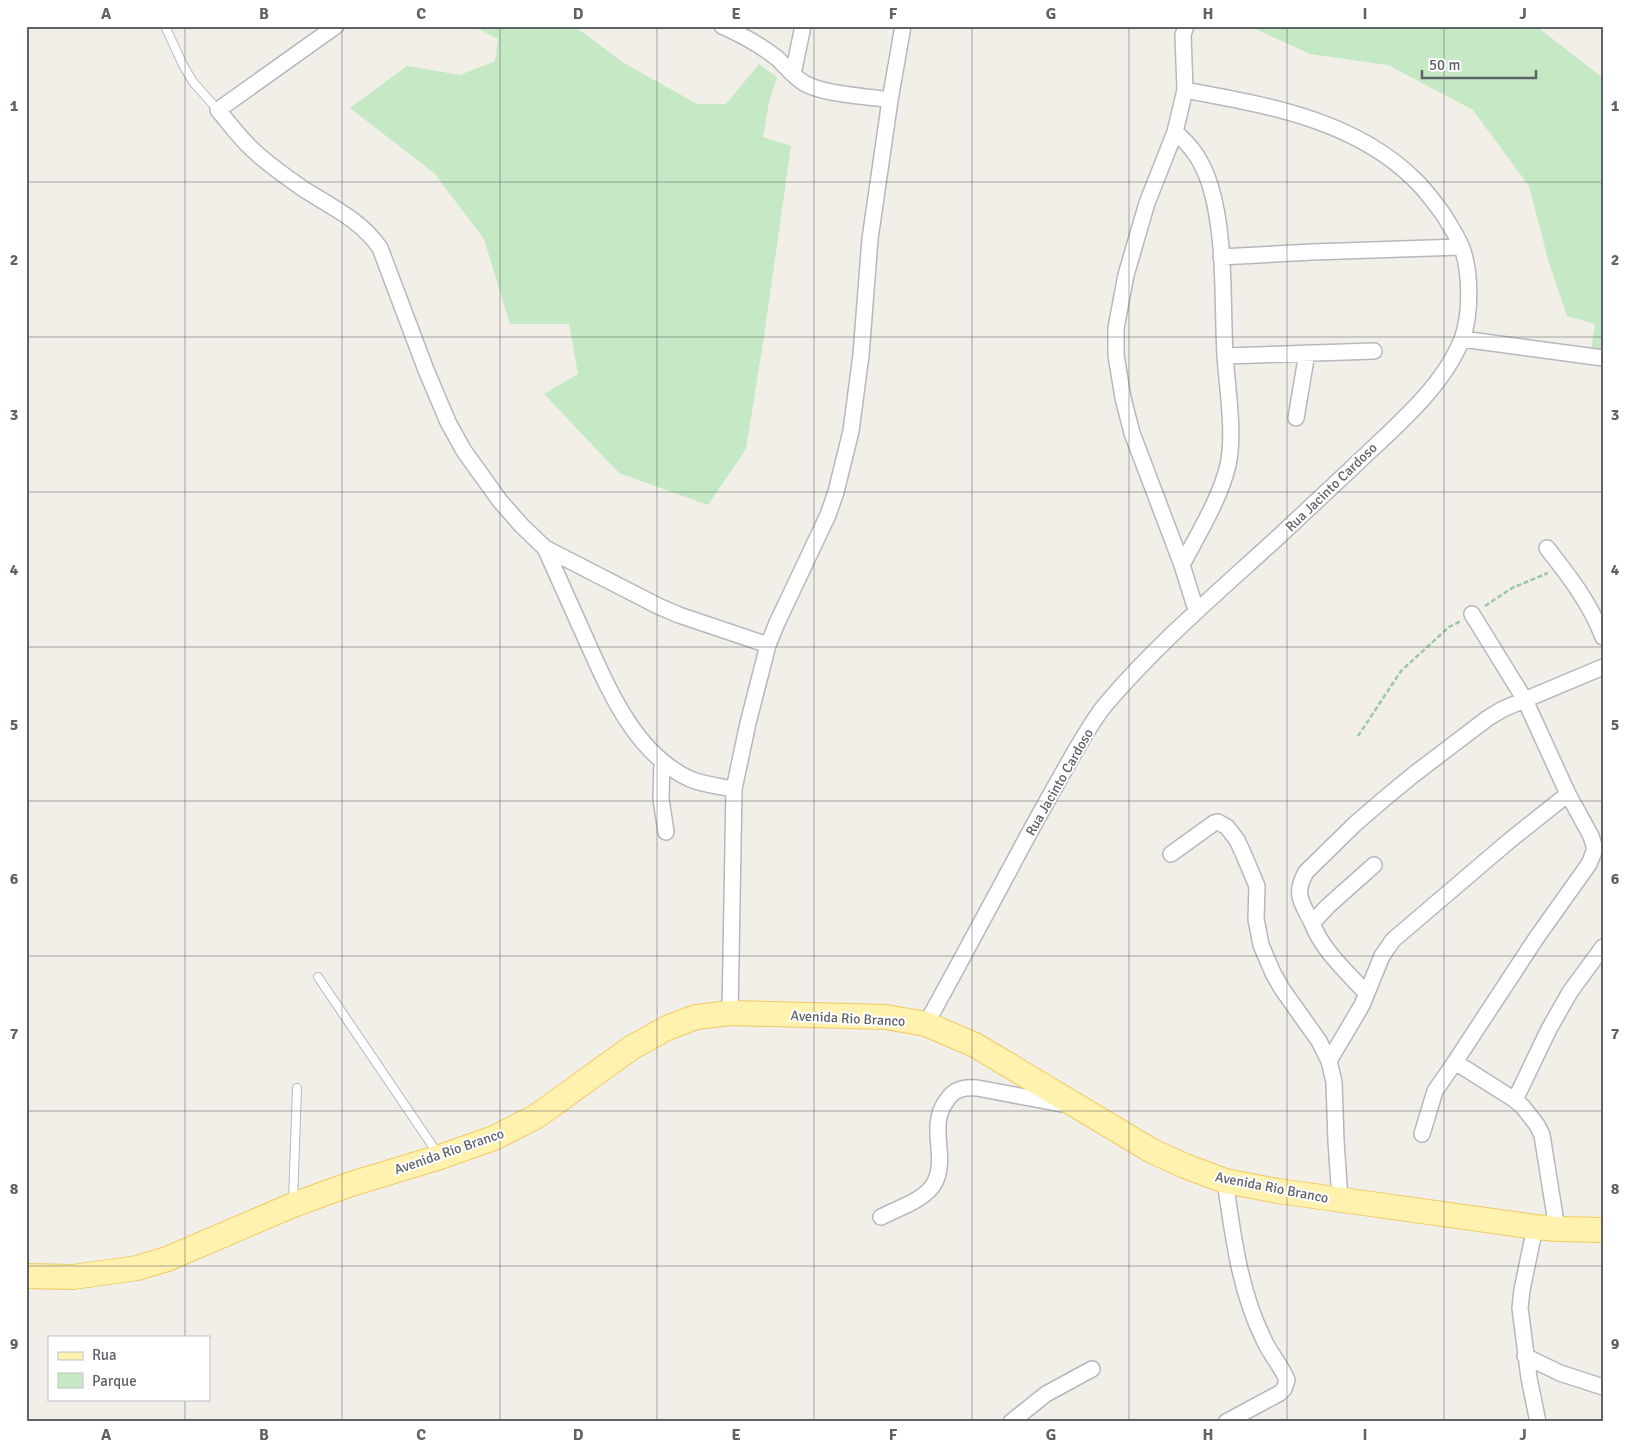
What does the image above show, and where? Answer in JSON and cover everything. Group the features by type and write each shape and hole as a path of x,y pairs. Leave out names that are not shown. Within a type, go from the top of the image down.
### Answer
{"main road":[{"name":"Avenida Rio Branco","path":"26,1276 73,1277 137,1268 167,1259 293,1205 351,1184 440,1157 494,1138 537,1116 631,1048 667,1028 696,1017 730,1013 886,1017 926,1024 975,1046 1152,1151 1225,1180 1278,1191 1546,1228 1603,1230"}],"street":[{"path":"336,26 218,110 244,142 264,159 370,234 380,248 426,370 448,422 464,451 500,501 522,526 545,548 678,615 768,645"},
{"path":"722,26 755,42 778,59 802,82 813,87 890,100"},
{"path":"793,74 803,26"},
{"path":"730,1013 734,789 748,723 768,645 830,507 842,473 851,431 861,356 870,239 890,100 903,26"},
{"path":"1180,29 1185,90 1175,132 1147,203 1126,275 1116,328 1116,355 1123,398 1132,433 1182,565 1196,610"},
{"name":"Rua Jacinto Cardoso","path":"926,1024 1059,779 1104,706 1196,610 1278,538 1405,417 1427,394 1448,365 1462,339 1467,320 1468,278 1462,247 1449,223 1416,180 1382,152 1354,136 1312,119 1228,98 1185,90"},
{"path":"1175,132 1192,147 1204,168 1216,210 1221,257 1231,445 1228,466 1212,508 1182,565"},
{"path":"1221,257 1462,247"},
{"path":"1462,339 1603,358"},
{"path":"1225,356 1374,351"},
{"path":"1296,418 1307,353"},
{"path":"545,548 607,686 623,714 647,746 662,761 690,779 704,784 734,789"},
{"path":"1547,548 1582,595 1603,637"},
{"path":"1422,1134 1436,1091 1593,856 1595,849 1591,836 1568,794 1525,700 1472,614"},
{"path":"1366,993 1329,952 1315,930 1299,896 1300,885 1306,872 1355,824 1413,775 1488,718 1503,709 1603,667"},
{"path":"662,761 661,799 666,832"},
{"path":"1329,1061 1354,1018 1382,956 1401,932 1568,794"},
{"path":"1170,854 1218,822 1227,827 1236,840 1254,877 1257,893 1256,919 1261,945 1282,989 1319,1041 1329,1061 1334,1082 1340,1200"},
{"path":"1312,923 1374,865"},
{"path":"1515,1100 1549,1029 1570,992 1603,947"},
{"path":"1455,1062 1515,1100 1531,1116 1542,1135 1546,1228 1522,1290 1520,1308 1525,1356 1538,1422"},
{"path":"881,1217 921,1197 935,1183 939,1166 937,1123 939,1113 950,1095 958,1089 976,1088 1079,1107"},
{"path":"1225,1180 1236,1256 1244,1283 1264,1340 1287,1380 1284,1390 1280,1393 1226,1422"},
{"path":"1525,1356 1560,1373 1603,1387"},
{"path":"1011,1422 1046,1394 1092,1369"}],"lane":[{"path":"165,26 183,65 194,82 218,110"},
{"path":"318,978 440,1157"},
{"path":"293,1205 297,1088"}],"path":[{"path":"1358,736 1401,672 1449,627 1512,588 1562,566"}],"green space":[{"path":"473,26 574,26 624,63 697,104 726,104 759,64 777,77 769,102 763,137 791,146 746,449 708,505 619,473 544,394 578,374 569,324 510,324 484,239 434,173 350,108 407,66 460,75 495,61 498,39"},
{"path":"1252,26 1536,26 1603,78 1603,350 1591,349 1595,324 1567,316 1549,263 1529,186 1473,110 1388,65 1310,54"}]}
